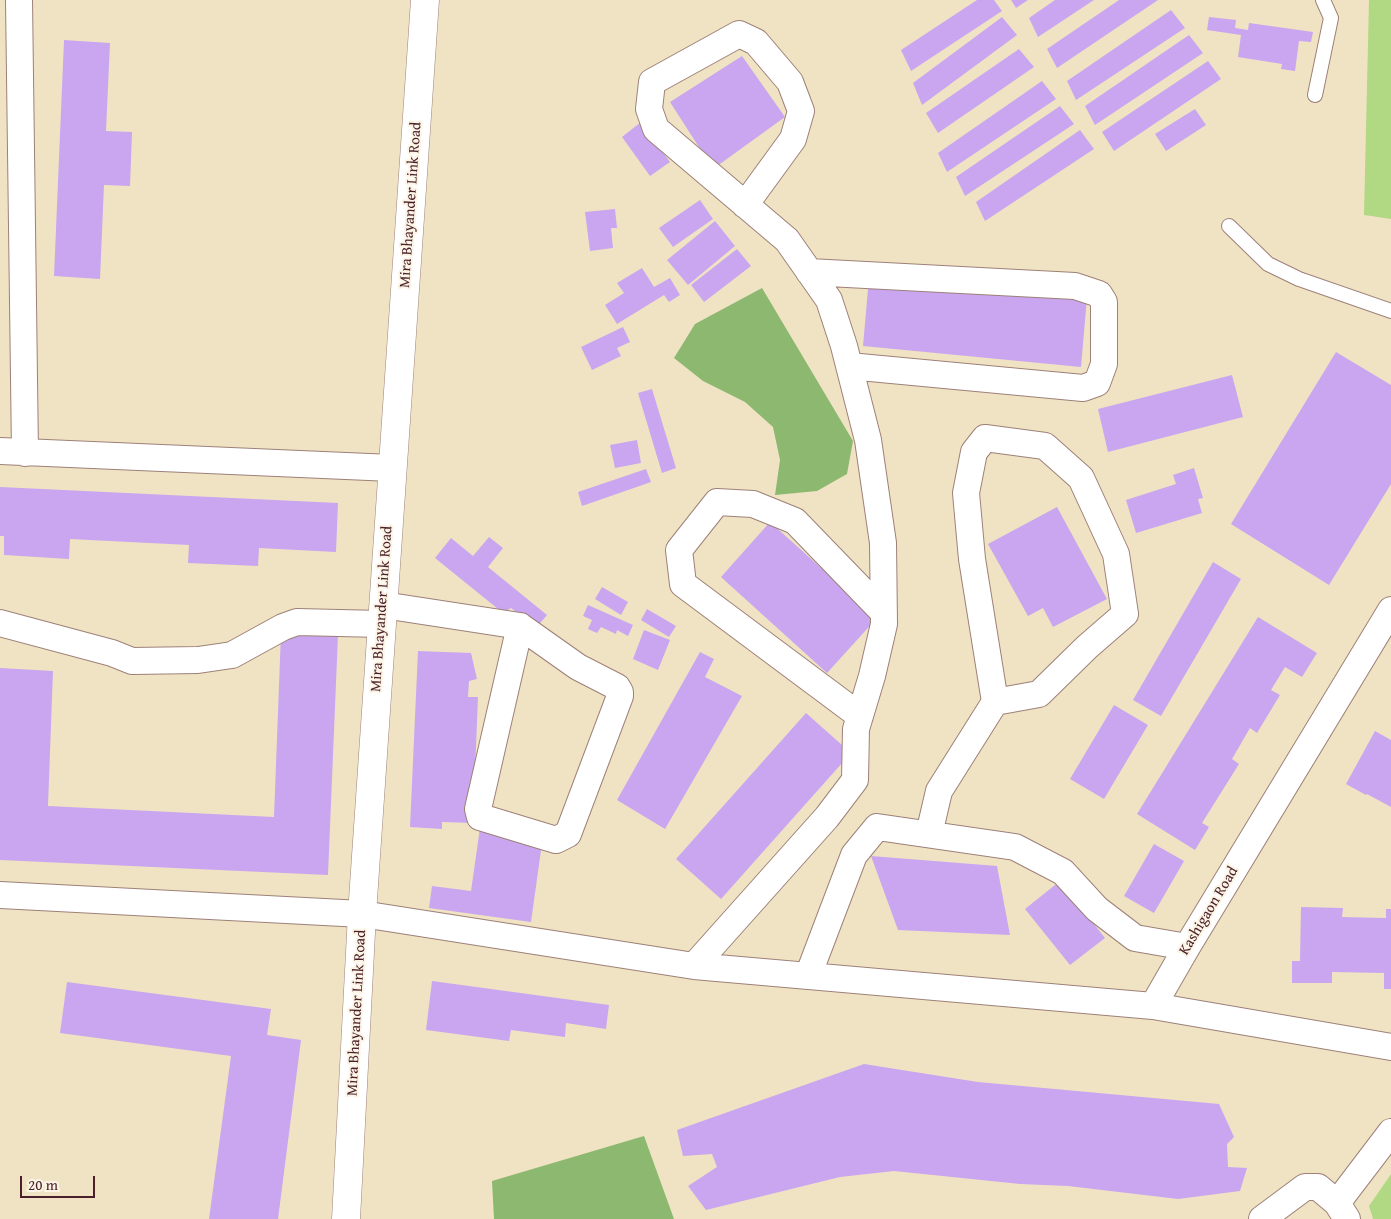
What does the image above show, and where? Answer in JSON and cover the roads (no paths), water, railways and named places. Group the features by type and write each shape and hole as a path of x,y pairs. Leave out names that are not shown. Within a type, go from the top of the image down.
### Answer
{"street":[{"path":"19,0 12,452 392,468"},
{"name":"Mira Bhayander Link Road","path":"346,1219 362,914 425,0"},
{"path":"694,966 827,817 855,780 856,729 872,676 884,624 883,543 870,450 849,366 829,300 787,240 745,205 656,129 650,109 652,82 738,34 756,42 790,82 801,111 794,139 745,205"},
{"path":"809,272 1075,286 1099,294 1104,302 1104,364 1097,383 1083,388 849,366"},
{"path":"929,834 940,791 995,702 972,559 966,493 974,452 985,438 1045,446 1081,478 1116,554 1125,614 1087,647 1039,694 995,702"},
{"path":"860,716 683,584 679,550 717,502 753,504 795,520 884,613"},
{"name":"Kashigaon Road","path":"1153,1006 1391,610"},
{"path":"0,622 112,653 132,661 198,660 232,656 283,626 297,622 382,614 520,626 578,667 617,687 620,692 568,834 556,840 480,817 478,809 520,626"},
{"path":"808,976 854,856 877,827 1014,847 1063,872 1097,910 1135,938 1187,947"},
{"path":"0,895 362,914 694,966 1153,1006 1391,1047"},
{"path":"1262,1219 1305,1187 1318,1187 1342,1211 1391,1132"}],"lane":[{"path":"1315,95 1331,18 1323,0"},
{"path":"1229,226 1268,264 1299,279 1391,311"}]}
